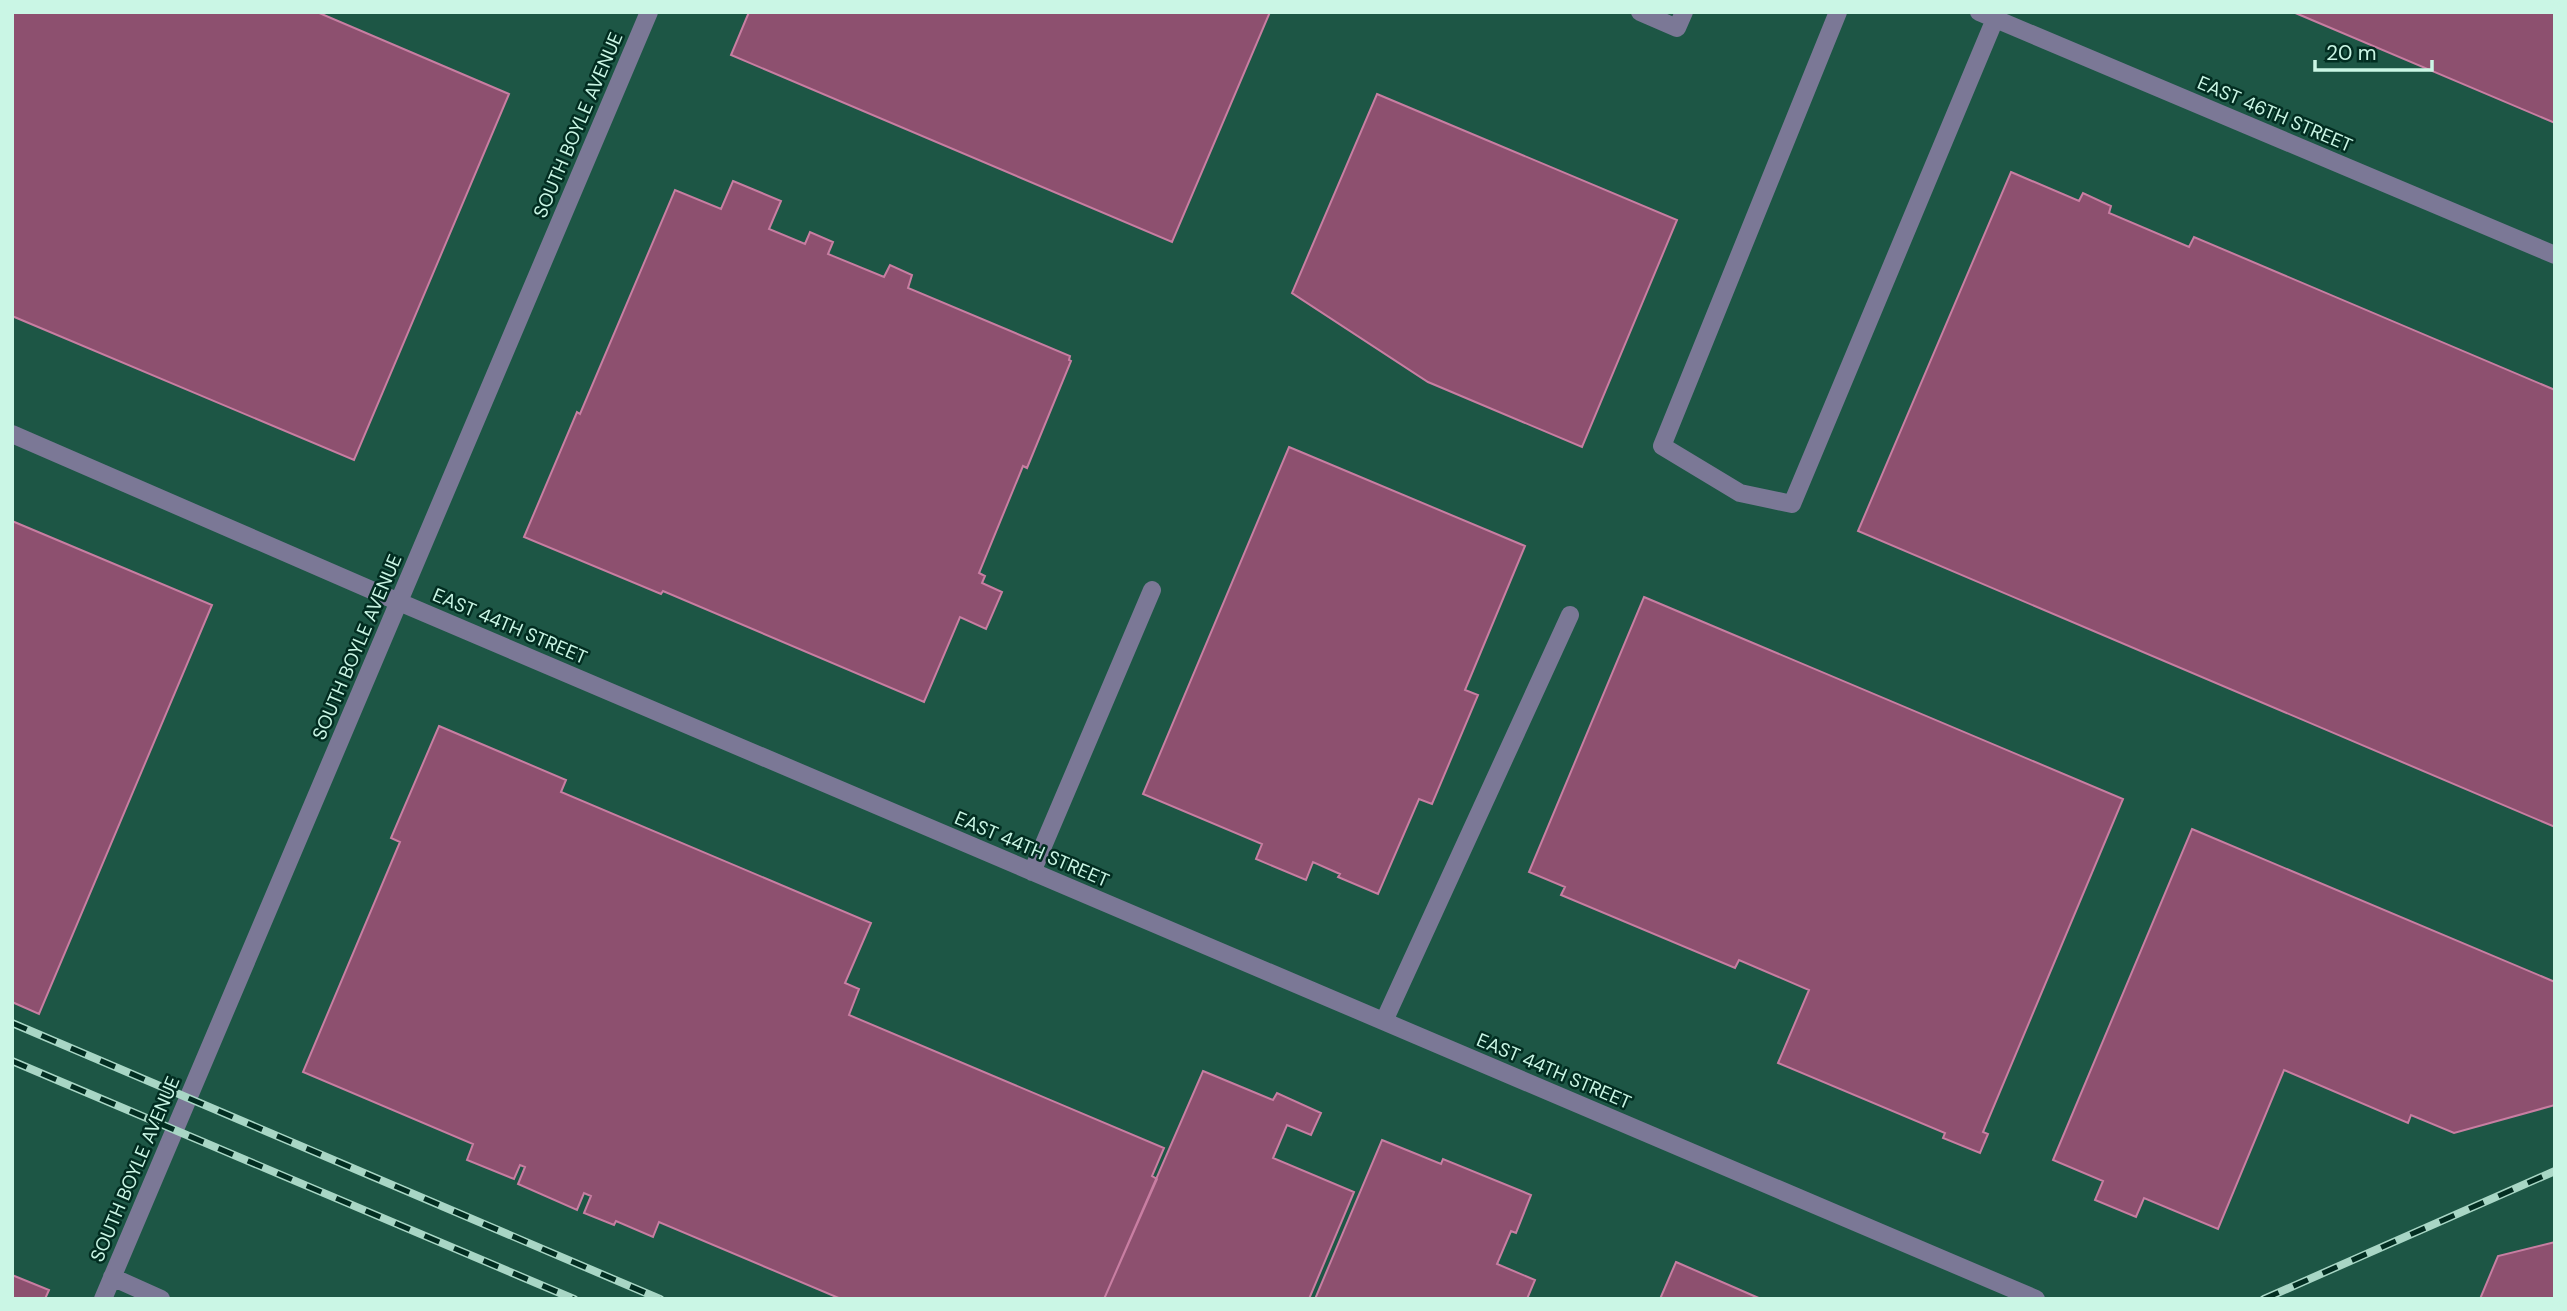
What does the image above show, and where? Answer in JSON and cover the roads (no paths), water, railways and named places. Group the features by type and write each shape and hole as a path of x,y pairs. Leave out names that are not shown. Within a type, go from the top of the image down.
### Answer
{"street":[{"name":"SOUTH BOYLE AVENUE","path":"103,1299 649,12"},
{"path":"1640,12 1677,28 1684,12"},
{"path":"1838,12 1662,446 1740,493 1792,504 1987,15"},
{"name":"EAST 46TH STREET","path":"1987,15 2555,255"},
{"name":"EAST 44TH STREET","path":"12,435 2036,1299"},
{"path":"1032,872 1152,590"},
{"path":"1384,1021 1570,615"},
{"path":"112,1277 161,1299"}],"railway":[{"path":"12,1023 660,1299"},
{"path":"12,1061 574,1299"},
{"path":"2264,1299 2555,1171"}]}
